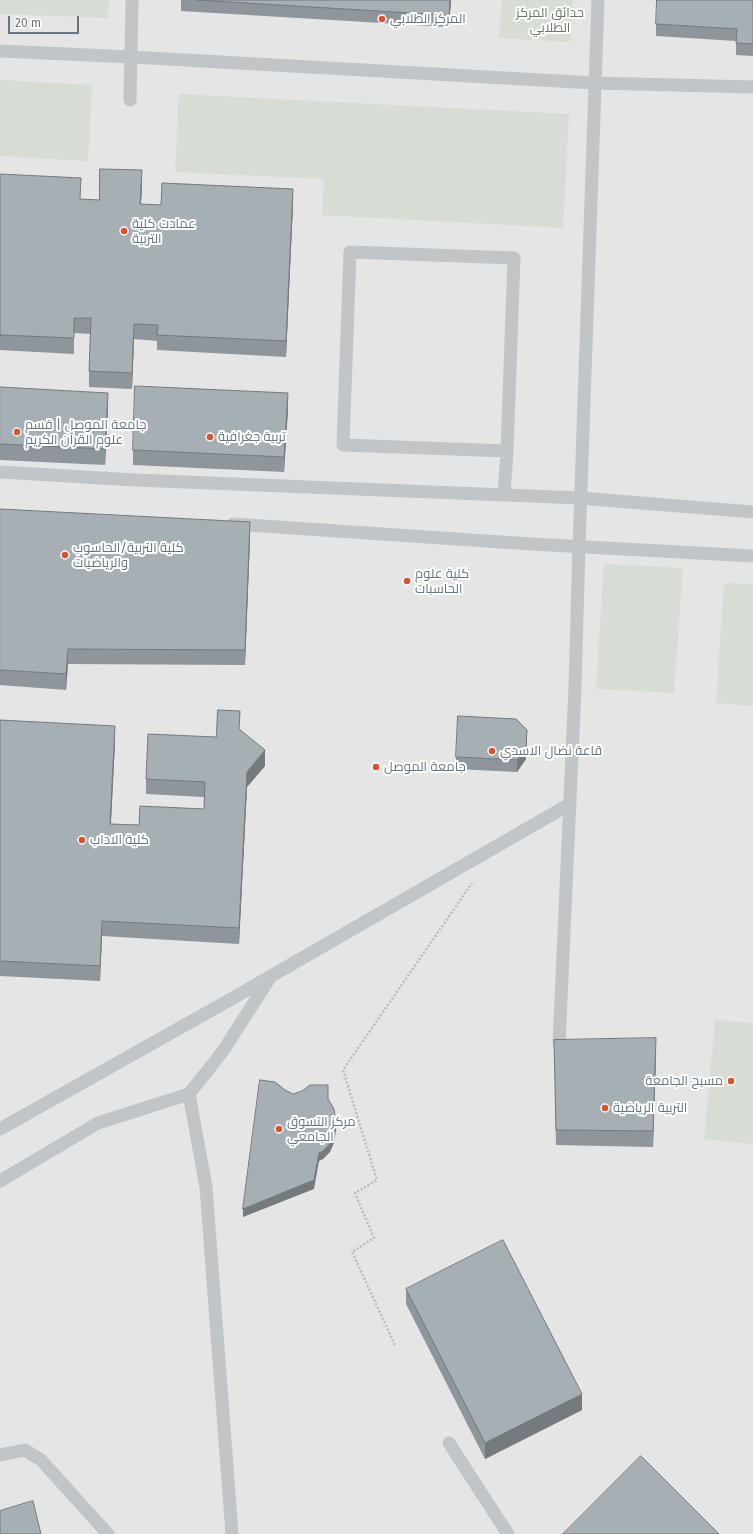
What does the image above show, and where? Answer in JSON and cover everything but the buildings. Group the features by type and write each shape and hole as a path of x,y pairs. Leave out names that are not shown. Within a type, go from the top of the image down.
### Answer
{"lane":[{"path":"130,100 132,0"},
{"path":"559,1044 575,686 580,498 598,0"},
{"path":"0,51 594,83 753,87"},
{"path":"504,495 506,451 514,258 350,252 343,445 506,451"},
{"path":"0,472 135,480 580,498 753,512"},
{"path":"222,524 753,556"},
{"path":"0,1129 270,977 570,804"},
{"path":"0,1181 98,1123 189,1094 223,1051 270,977"},
{"path":"189,1094 206,1186 232,1534"},
{"path":"449,1443 508,1534"},
{"path":"0,1455 24,1450 41,1460 108,1534"}],"path":[{"path":"395,1345 352,1252 374,1238 355,1193 377,1180 343,1070 473,882"}],"shaded area":[{"name":"جامعة الموصل","path":"0,0 753,0 753,1534 0,1534"}],"green space":[{"path":"0,0 109,0 108,18 0,14"},
{"name":"حدائق المركز الطلابي","path":"502,0 573,0 570,42 499,38"},
{"path":"0,80 92,85 88,161 0,156"},
{"path":"179,94 569,114 563,228 322,215 324,179 175,172"},
{"path":"604,564 683,568 674,693 596,689"},
{"path":"724,583 753,584 753,706 716,703"},
{"name":"مسبح الجامعة","path":"715,1020 753,1023 753,1144 704,1139"}],"place":[{"name":"المركز الطلابي","path":"382,19"},
{"name":"عمادت كلية التربية","path":"124,231"},
{"name":"جامعة الموصل | قسم علوم القرآن الكريم","path":"17,432"},
{"name":"تربية جغرافية","path":"210,437"},
{"name":"كلية التربية/الحاسوب والرياضيات","path":"65,555"},
{"name":"كلية علوم الحاسبات","path":"407,581"},
{"name":"قاعة نضال الاسدي","path":"492,751"},
{"name":"جامعة الموصل","path":"376,767"},
{"name":"كلية الاداب","path":"82,840"},
{"name":"مسبح الجامعة","path":"731,1081"},
{"name":"التربية الرياضية","path":"605,1108"},
{"name":"مركز التسوق الجامعي","path":"279,1129"}]}
